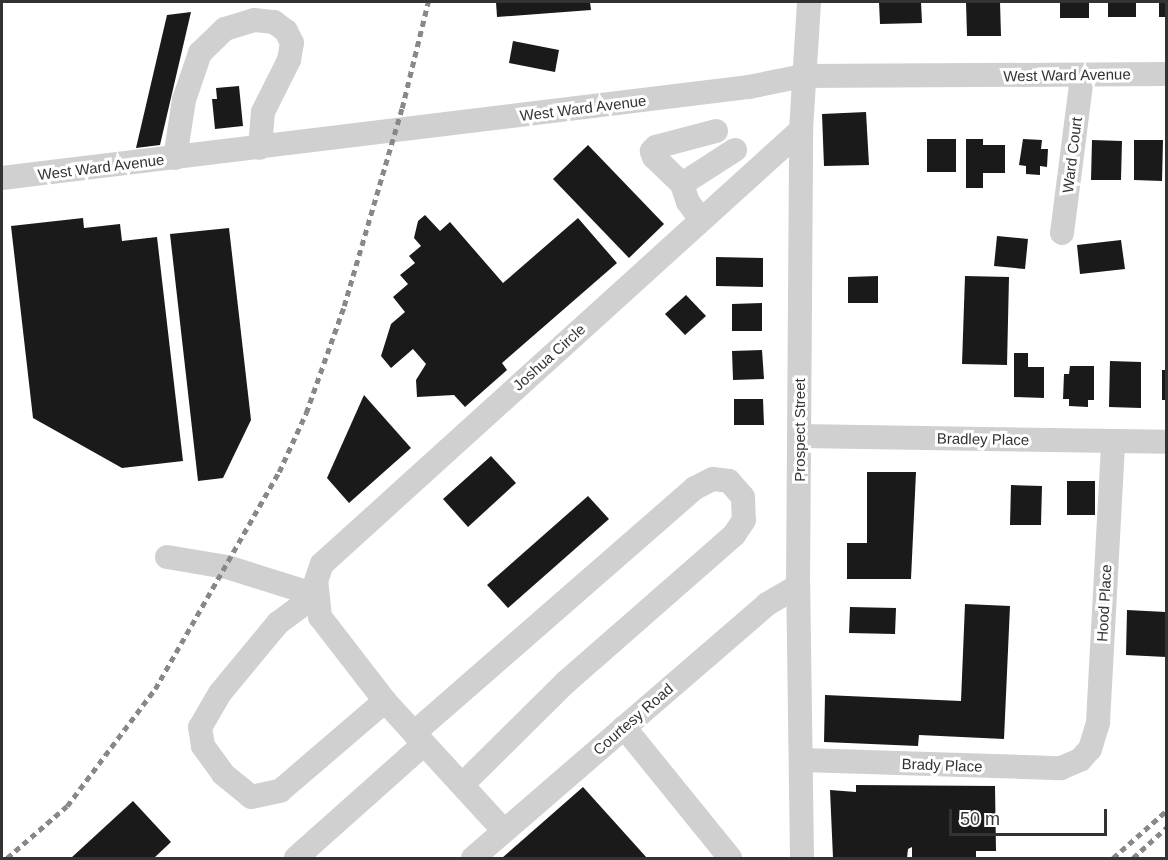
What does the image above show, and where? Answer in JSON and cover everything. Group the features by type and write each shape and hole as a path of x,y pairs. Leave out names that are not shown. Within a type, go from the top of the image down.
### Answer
{"street":[{"name":"Prospect Street","path":"802,858 798,586 801,130 809,2"},
{"path":"175,158 184,100 200,53 225,29 254,20 274,22 286,31 292,43 286,67 271,89 263,112 260,148"},
{"name":"West Ward Avenue","path":"2,178 704,93 803,76 1167,74"},
{"name":"Ward Court","path":"1062,233 1082,76"},
{"path":"704,93 710,124 754,172"},
{"name":"Joshua Circle","path":"504,831 385,701 321,617 316,595 322,564 338,546 801,130"},
{"path":"701,220 688,202 682,184 652,151 716,131"},
{"path":"682,184 735,150"},
{"name":"Bradley Place","path":"800,436 1167,442"},
{"name":"Hood Place","path":"1080,760 1090,749 1098,722 1113,441"},
{"path":"296,858 419,738 696,488 713,479 729,481 743,497 744,520 734,535 566,682 462,785"},
{"path":"167,557 227,567 316,595"},
{"name":"Courtesy Road","path":"473,858 767,604 798,586"},
{"path":"316,595 278,623 220,693 200,727 203,746 223,774 250,797 280,790 385,701"},
{"path":"624,728 730,858"},
{"name":"Brady Place","path":"802,760 1061,768 1080,760"}],"building":[{"path":"496,2 590,2 591,10 497,17"},
{"path":"879,2 921,2 922,23 880,24"},
{"path":"966,2 1000,2 1001,36 967,36"},
{"path":"1060,2 1089,2 1089,18 1060,18"},
{"path":"1108,2 1136,2 1136,17 1108,17"},
{"path":"1159,2 1166,2 1166,17 1159,17"},
{"path":"191,12 160,145 136,148 167,15"},
{"path":"513,41 559,50 555,72 509,63"},
{"path":"239,86 243,126 215,129 212,99 217,99 216,88"},
{"path":"866,112 869,165 824,166 822,114"},
{"path":"927,139 956,139 956,172 927,172"},
{"path":"966,139 983,139 983,145 1005,145 1005,173 983,173 983,188 966,188"},
{"path":"1023,139 1042,140 1041,149 1048,149 1047,167 1040,166 1040,175 1026,174 1026,166 1019,165"},
{"path":"1092,140 1122,141 1121,180 1091,180"},
{"path":"1134,140 1163,140 1162,181 1134,180"},
{"path":"588,145 664,224 629,258 553,179"},
{"path":"425,215 440,231 450,222 503,283 578,218 617,263 502,363 507,370 465,407 454,395 417,397 416,380 426,364 413,349 391,368 381,356 391,324 405,312 393,297 408,284 400,275 415,263 409,256 421,246 414,238 418,221"},
{"path":"83,218 84,228 120,224 122,241 157,237 183,461 122,468 33,418 11,226"},
{"path":"229,228 251,420 223,478 198,481 170,234"},
{"path":"997,236 1028,239 1025,269 994,266"},
{"path":"1121,240 1125,269 1080,274 1077,245"},
{"path":"716,257 763,258 763,287 716,286"},
{"path":"878,276 878,303 848,303 848,277"},
{"path":"965,276 1009,277 1007,365 962,364"},
{"path":"686,295 706,316 685,335 665,314"},
{"path":"762,303 762,331 732,331 732,304"},
{"path":"762,350 764,379 733,380 732,351"},
{"path":"1014,353 1028,353 1028,367 1044,367 1044,398 1014,397"},
{"path":"1110,361 1141,362 1141,408 1109,407"},
{"path":"1070,366 1094,366 1094,400 1088,400 1088,407 1069,406 1069,399 1063,399 1064,374 1069,374"},
{"path":"1162,370 1166,370 1166,400 1162,400"},
{"path":"364,395 411,448 349,503 327,478"},
{"path":"734,399 763,399 764,425 734,425"},
{"path":"491,456 516,483 468,527 443,499"},
{"path":"867,472 916,472 911,579 847,579 847,543 867,543"},
{"path":"1067,481 1095,481 1095,515 1067,515"},
{"path":"1011,485 1042,486 1041,525 1010,525"},
{"path":"588,496 609,519 508,608 487,585"},
{"path":"965,604 1010,606 1004,739 919,735 918,746 824,742 825,695 961,701"},
{"path":"850,607 896,608 895,634 849,633"},
{"path":"1127,610 1166,612 1166,657 1126,655"},
{"path":"856,785 995,786 996,851 976,851 976,858 912,858 912,847 908,849 907,858 833,858 830,790 856,792"},
{"path":"583,787 647,858 502,858"},
{"path":"133,801 171,842 154,858 71,858"}],"railway":[{"path":"7,858 67,806 155,689 279,472 306,413 344,306 402,108 428,2"},
{"path":"1113,858 1166,811"},
{"path":"1133,858 1166,828"}]}
